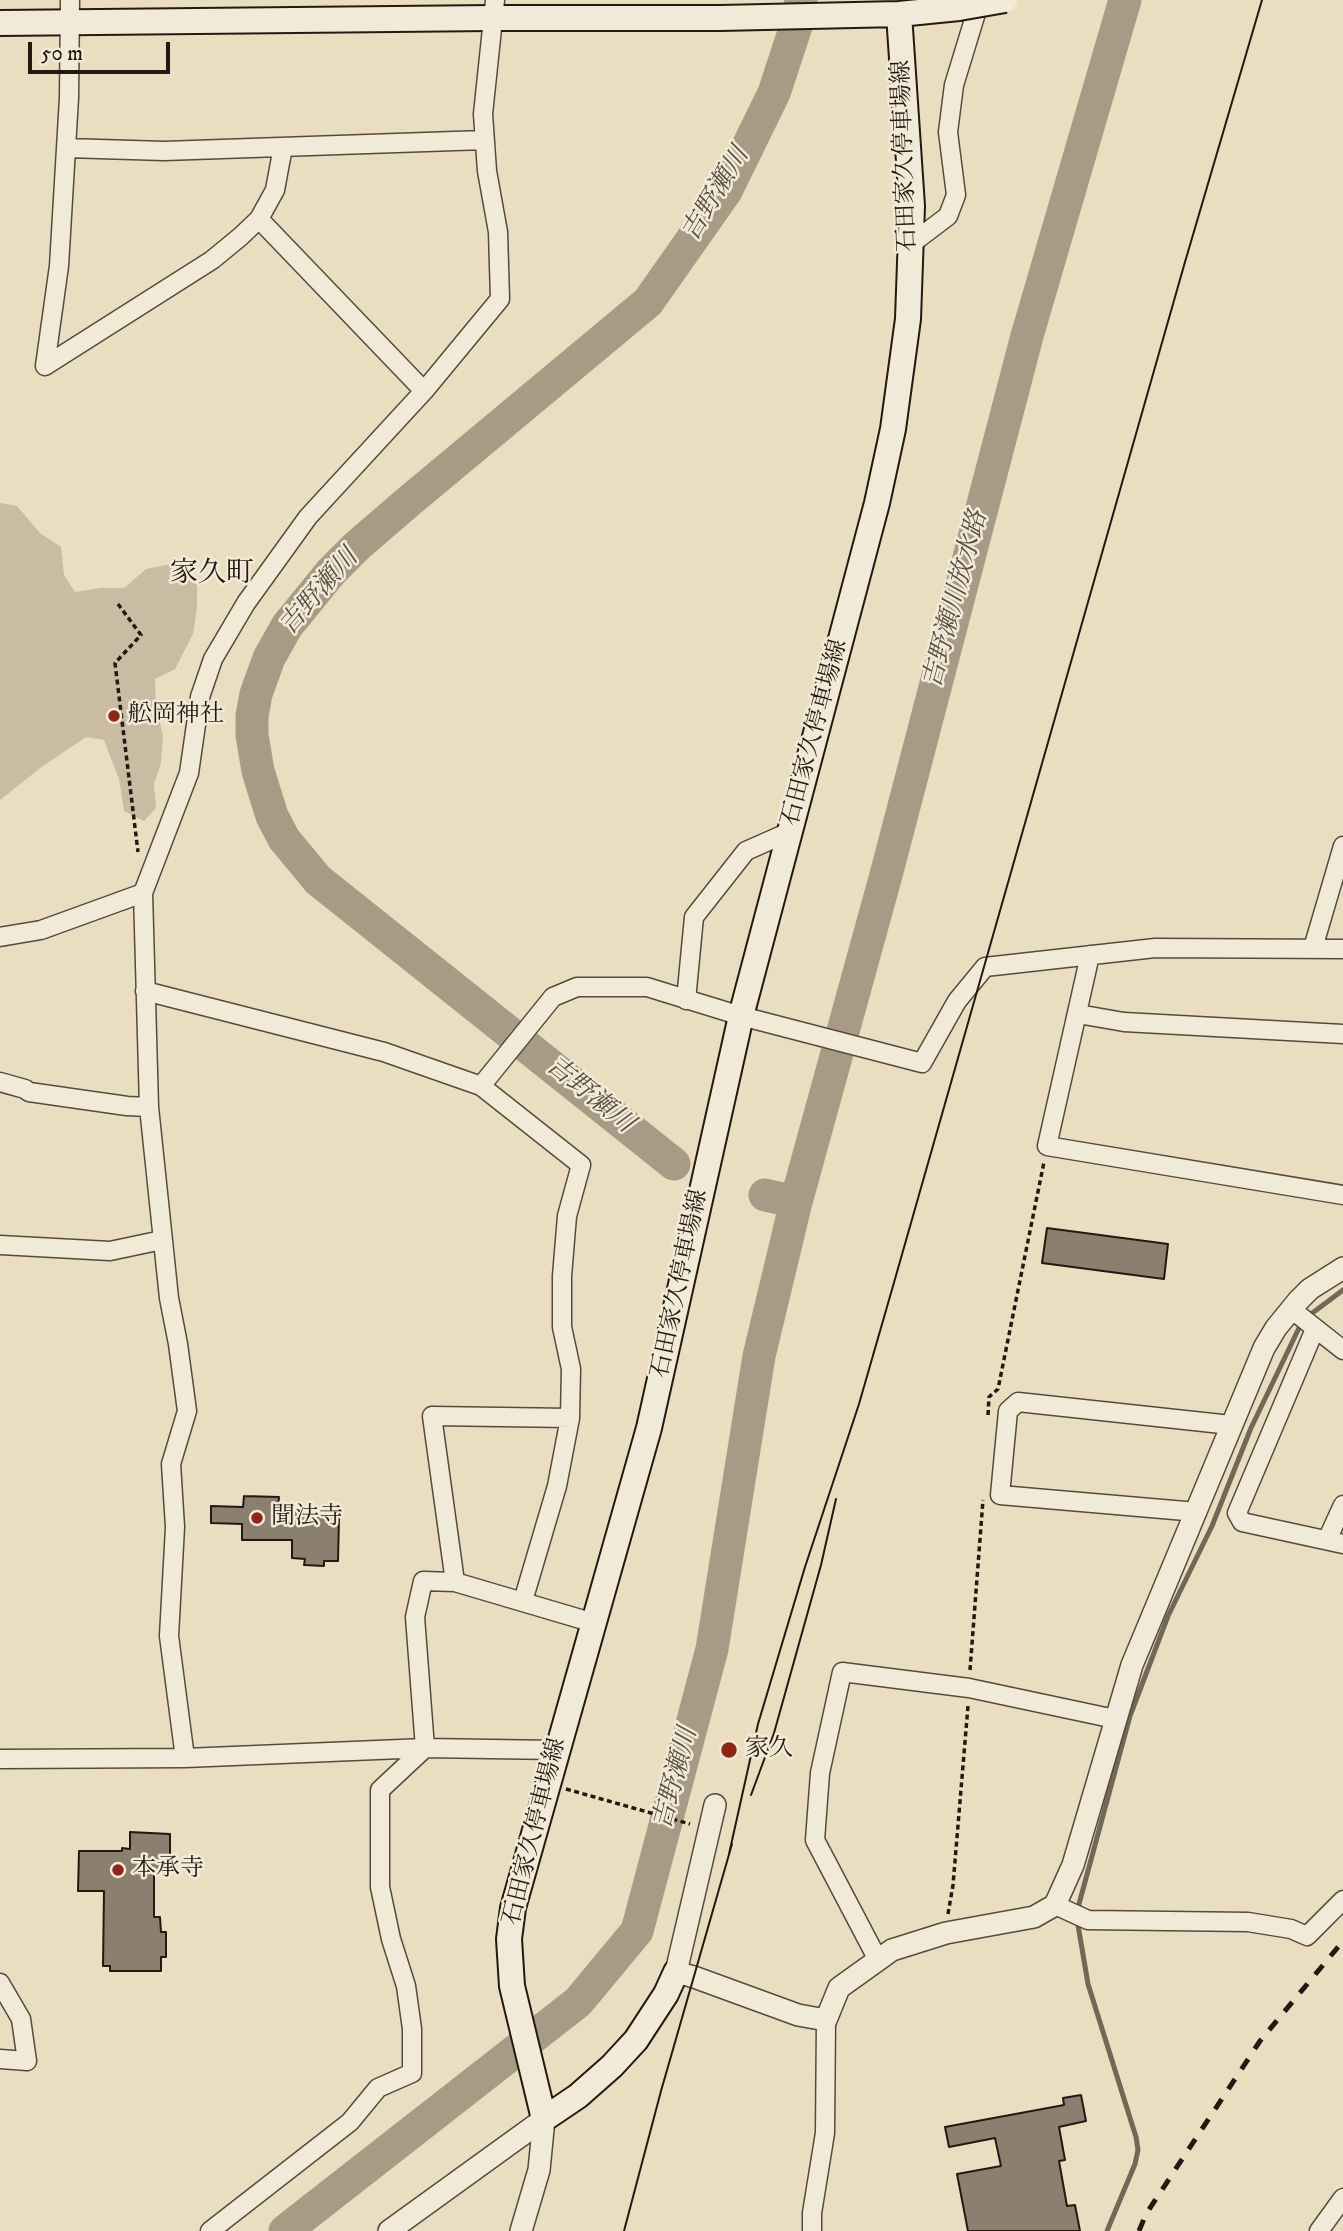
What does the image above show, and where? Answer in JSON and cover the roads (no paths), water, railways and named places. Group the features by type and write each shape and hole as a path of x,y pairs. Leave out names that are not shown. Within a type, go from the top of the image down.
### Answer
{"main road":[{"path":"0,23 69,11 494,9 720,18 818,16 899,14 1005,0"},
{"name":"石田家久停車場線","path":"544,2119 509,1967 513,1908 649,1428 741,1016 877,503 893,429 906,342 912,206 899,14"},
{"path":"544,2119 578,2096 636,2040 666,1994 676,1972"}],"street":[{"path":"911,244 948,216 956,195 948,132 970,4"},
{"path":"185,1758 169,1636 175,1527 171,1464 187,1411 169,1298 149,1107 143,893 189,773 200,697 213,659 246,603 307,517 424,391 500,299 498,232 487,171 483,114 494,9"},
{"path":"69,11 67,148 59,266 45,366 212,260 259,219 275,190 283,147"},
{"path":"67,148 164,151 484,140"},
{"path":"259,219 424,391"},
{"path":"686,1000 694,917 746,851 789,832"},
{"path":"1313,948 1343,846"},
{"path":"0,937 41,930 143,893"},
{"path":"481,1086 553,997 577,987 647,987 784,1028 922,1063 957,1000 985,967 1156,948 1343,950"},
{"path":"1090,955 1047,1146 1343,1195"},
{"path":"145,991 384,1052 481,1086 581,1165 567,1216 562,1276 562,1327 572,1369 570,1418 557,1486 523,1601"},
{"path":"1078,1014 1124,1022 1343,1034"},
{"path":"0,1083 29,1092 149,1107"},
{"path":"0,1245 110,1251 162,1240"},
{"path":"1343,1268 1310,1289 1304,1321 1237,1513 1242,1522 1335,1542 1343,1504"},
{"path":"1304,1321 1343,1350"},
{"path":"1062,1909 1132,1665 1264,1348 1276,1328 1304,1321"},
{"path":"1197,1512 1000,1495 1008,1411 1018,1402 1231,1425"},
{"path":"455,1583 432,1416 570,1418"},
{"path":"425,1748 415,1617 423,1581 455,1583 594,1623"},
{"path":"878,1960 814,1840 820,1773 842,1672 969,1688 1115,1718"},
{"path":"210,2231 350,2122 378,2088 412,2073 412,2029 407,1986 391,1939 380,1887 380,1790 425,1748"},
{"path":"0,1759 185,1758 425,1748 556,1750"},
{"path":"715,1805 676,1972 798,2015 826,2020"},
{"path":"812,2231 812,2213 825,2133 826,2020 839,1988 892,1950 946,1933 1034,1917 1062,1909 1088,1920 1248,1922 1291,1929 1307,1937 1343,1900"},
{"path":"0,1983 21,2019 27,2061 0,2059"},
{"path":"389,2231 544,2119"},
{"path":"521,2231 539,2170 544,2119"},
{"path":"1319,2231 1343,2198"}],"waterway":[{"name":"吉野瀬川","path":"674,1164 318,880 284,839 272,816 258,771 252,716 256,694 269,658 287,626 331,572 408,502 648,302 726,191 774,93 798,20 801,0"},
{"name":"吉野瀬川放水路","path":"796,1202 886,875 1027,336 1125,0"},
{"name":"吉野瀬川","path":"285,2231 578,2002 637,1931 712,1649 759,1356 796,1202 765,1195"},
{"path":"1107,2231 1135,2164 1138,2150 1088,1984 1078,1925 1079,1904 1130,1716 1168,1616 1212,1526 1251,1428 1299,1328 1311,1314 1343,1290"}],"tram line":[{"path":"729,1854 758,1724 805,1567 859,1404 1262,0"},
{"path":"751,1795 774,1733 821,1565 836,1499"},
{"path":"624,2231 732,1844"}],"railway":[{"path":"1139,2231 1146,2214 1260,2041 1343,1941"}],"place":[{"name":"舩岡神社","path":"114,716"},
{"name":"聞法寺","path":"257,1518"},
{"name":"家久","path":"729,1750"},
{"name":"本承寺","path":"118,1870"}],"district":[{"name":"家久町","path":"212,575"}]}
